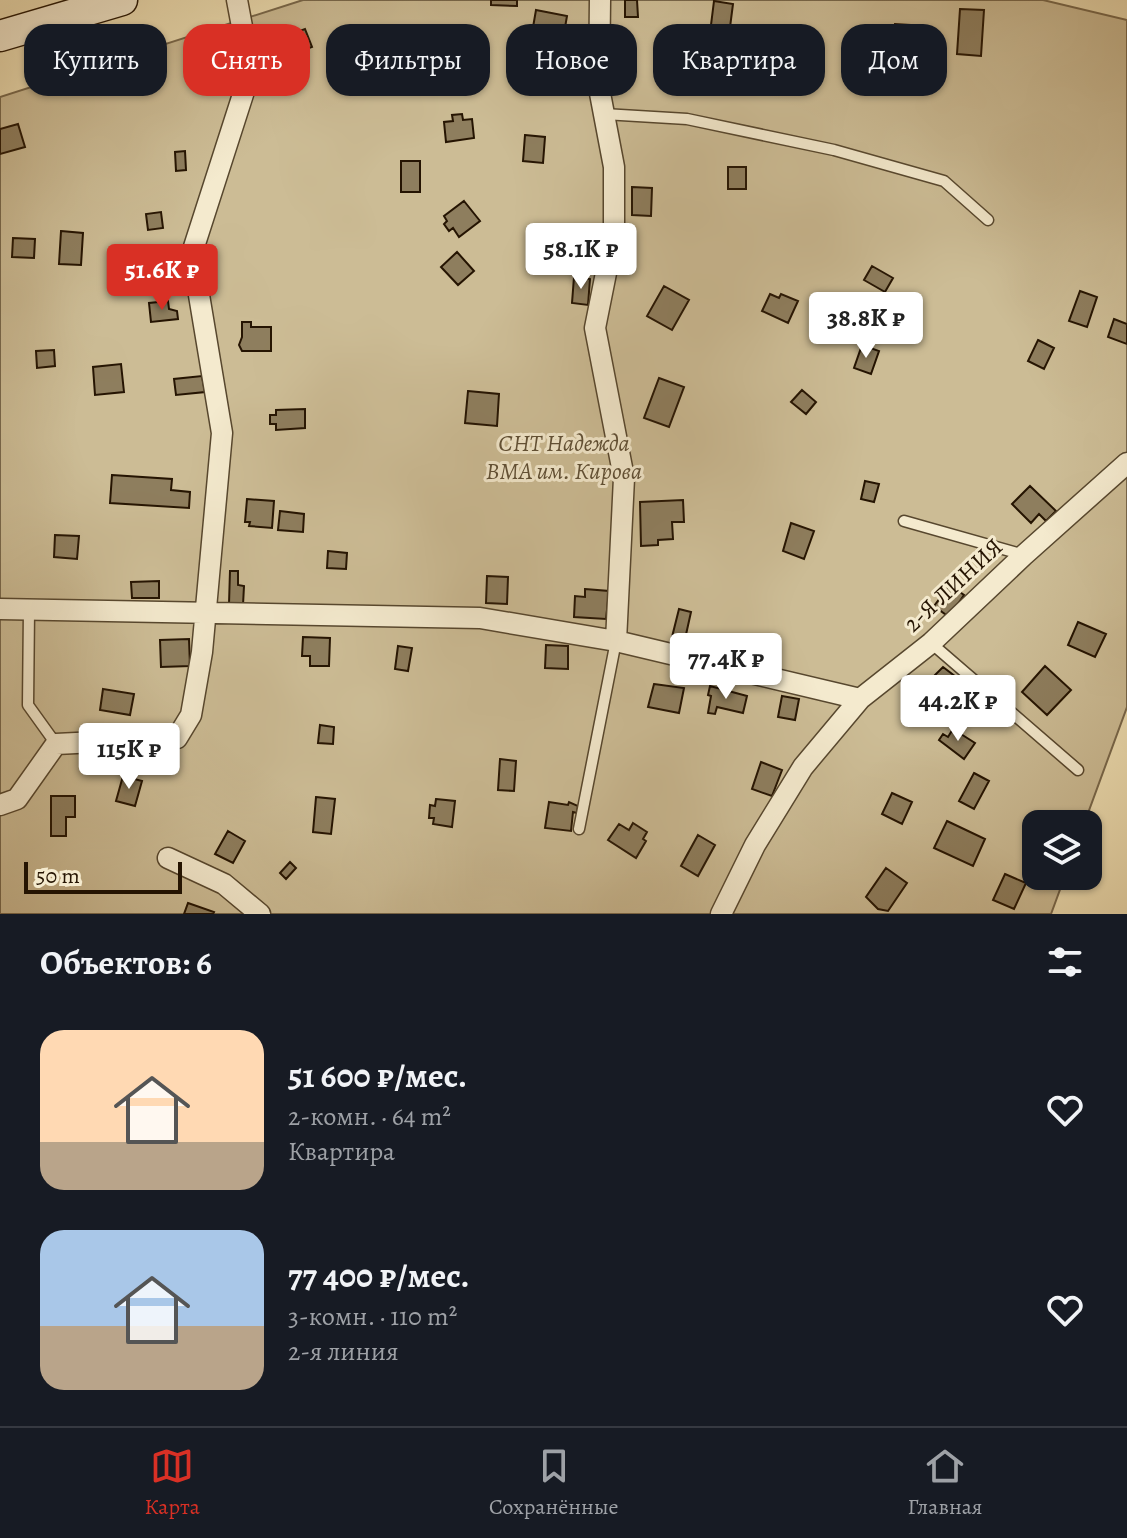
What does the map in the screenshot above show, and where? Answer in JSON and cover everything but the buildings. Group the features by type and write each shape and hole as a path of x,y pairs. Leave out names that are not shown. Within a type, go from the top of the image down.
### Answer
{"main road":[{"path":"0,36 122,0"}],"street":[{"path":"0,805 17,799 56,744 177,738 191,715 205,614 222,433 192,253 247,82 249,64 237,0"},
{"path":"600,0 599,88 614,167 614,233 595,328 624,478 616,641"},
{"name":"2-Я ЛИНИЯ","path":"721,914 755,845 803,767 860,699 931,643 1127,463"},
{"path":"0,609 480,618 616,641 860,699"},
{"path":"168,858 224,884 260,914"}],"lane":[{"path":"604,114 687,119 834,150 944,181 988,220"},
{"path":"904,521 1024,555"},
{"path":"29,610 28,705 56,744"},
{"path":"579,829 616,641"},
{"path":"931,643 1078,770"}],"green space":[{"name":"СНТ Надежда ВМА им. Кирова","path":"303,0 1043,0 1127,20 1127,707 1089,810 1022,810 1022,890 1060,890 1051,914 0,914 0,97 24,89 24,96 167,96 167,44 183,38 183,96 310,96 310,24 228,24"}]}
